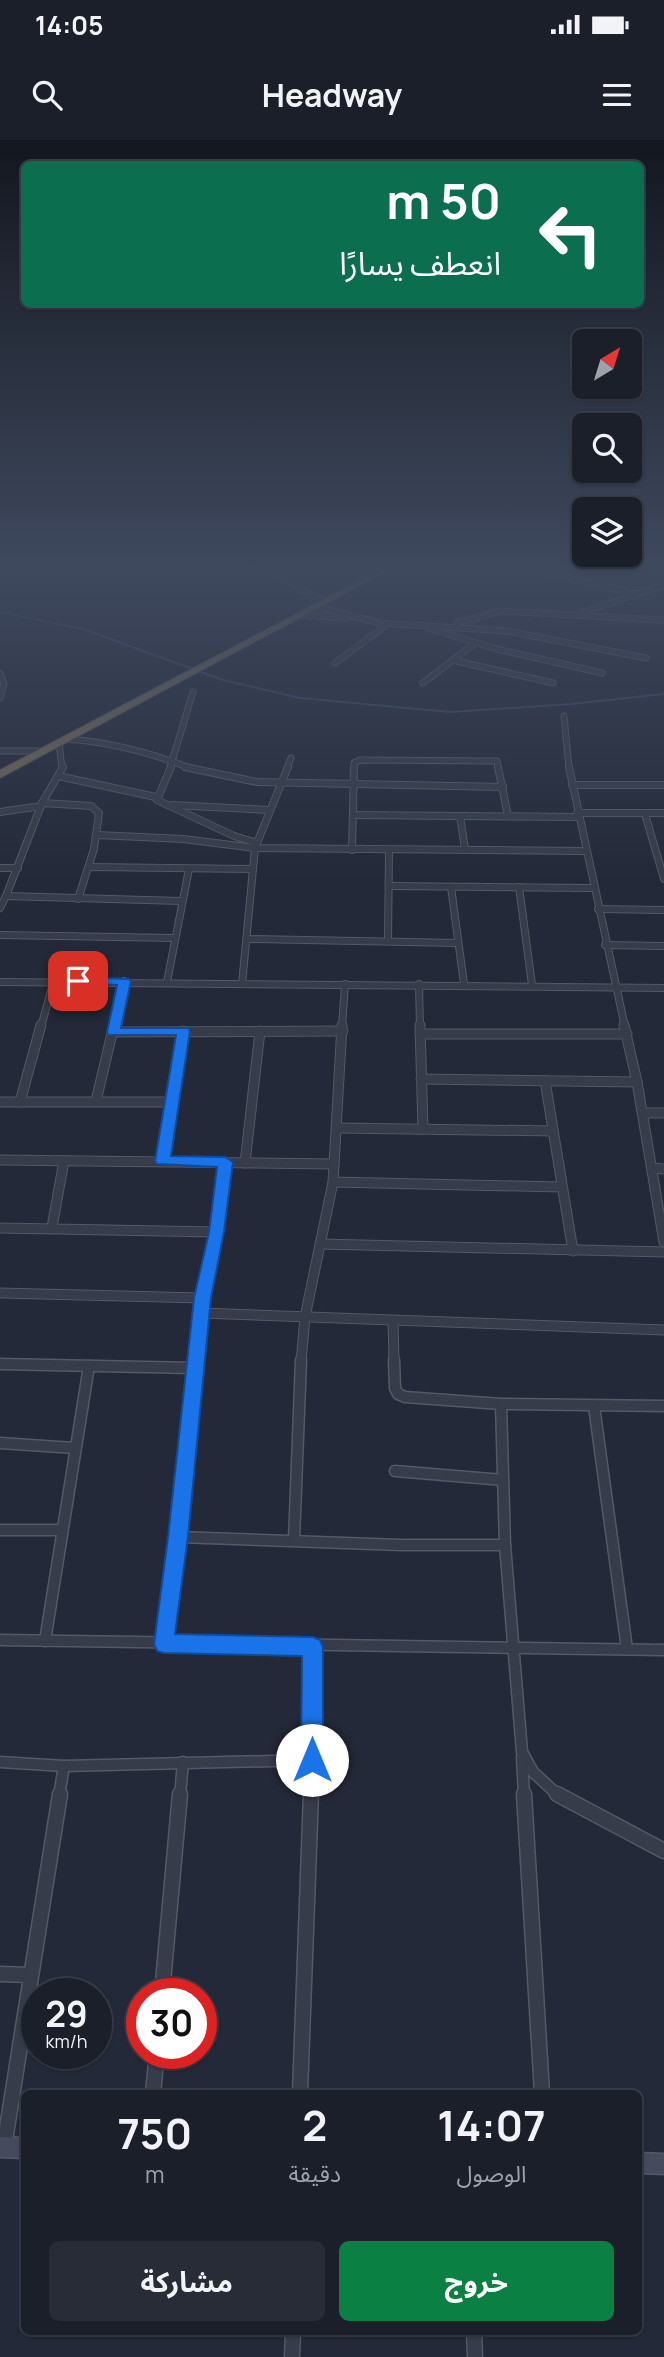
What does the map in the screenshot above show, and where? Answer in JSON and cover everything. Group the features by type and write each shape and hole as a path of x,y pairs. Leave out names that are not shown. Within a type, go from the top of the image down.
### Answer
{"highway":[{"path":"0,775 194,671"}],"street":[{"path":"423,683 438,671"},
{"path":"505,671 553,682"},
{"path":"595,671 601,673"},
{"path":"0,673 4,684 0,698"},
{"path":"156,797 173,762 193,692"},
{"path":"564,716 572,785 637,1082 663,1237"},
{"path":"1,906 41,805 58,776 64,760 63,741 107,742 226,777 279,784 503,787"},
{"path":"0,751 45,751"},
{"path":"243,984 256,845 291,758"},
{"path":"352,850 354,763 360,760 493,760 499,763 508,817"},
{"path":"58,776 156,797 163,805 256,845"},
{"path":"572,785 664,785"},
{"path":"0,812 41,805 82,804 97,809 97,835 78,899"},
{"path":"163,805 270,810"},
{"path":"645,814 664,877"},
{"path":"354,815 508,817 664,814"},
{"path":"460,816 466,849"},
{"path":"97,835 352,850 586,851"},
{"path":"654,844 664,844"},
{"path":"388,941 390,850"},
{"path":"89,867 252,869"},
{"path":"0,868 18,868"},
{"path":"167,982 189,869"},
{"path":"391,886 594,888"},
{"path":"451,887 464,984"},
{"path":"519,887 532,985"},
{"path":"6,896 181,901"},
{"path":"598,909 664,910"},
{"path":"0,935 175,938"},
{"path":"248,939 458,943"},
{"path":"605,945 664,946"},
{"path":"0,982 54,980 664,988"},
{"path":"20,1102 54,980"},
{"path":"96,1101 124,981"},
{"path":"294,1540 298,1392 305,1317 333,1182 345,984"},
{"path":"419,984 423,1129"},
{"path":"163,1161 183,1031"},
{"path":"245,1163 260,1031"},
{"path":"113,1032 343,1031"},
{"path":"420,1034 627,1034"},
{"path":"421,1079 637,1082"},
{"path":"545,1081 573,1251"},
{"path":"0,1102 172,1102"},
{"path":"643,1113 664,1113"},
{"path":"338,1129 553,1131"},
{"path":"0,1160 334,1164"},
{"path":"52,1227 64,1161"},
{"path":"164,1644 178,1537 194,1368 225,1162"},
{"path":"652,1168 664,1169"},
{"path":"333,1182 561,1187"},
{"path":"0,1228 216,1232"},
{"path":"320,1244 664,1252"},
{"path":"0,1293 203,1298"},
{"path":"201,1313 664,1330"},
{"path":"393,1321 398,1394 405,1397 501,1404 664,1406"},
{"path":"0,1364 194,1368"},
{"path":"45,1641 89,1366"},
{"path":"501,1404 505,1545 522,1752 542,2090"},
{"path":"594,1406 628,1649"},
{"path":"0,1443 74,1448"},
{"path":"395,1471 503,1480"},
{"path":"0,1530 62,1530"},
{"path":"178,1537 401,1545 505,1545"},
{"path":"0,1640 313,1647 664,1650"},
{"path":"300,2090 312,1760 313,1647"},
{"path":"522,1752 527,1764 562,1798 586,1814 628,1830 664,1851"},
{"path":"0,1762 64,1766 312,1760"},
{"path":"163,1978 183,1762"},
{"path":"10,2147 29,1975 64,1766"},
{"path":"0,1974 29,1975"},
{"path":"153,2090 155,2069"},
{"path":"642,2163 664,2164"},
{"path":"292,2357 293,2335"},
{"path":"474,2335 475,2357"}],"waterway":[{"path":"200,671 223,680 300,698 450,712 571,704 664,694"}],"route":[{"path":"78,981 124,981 113,1032 183,1031 163,1161 225,1162 194,1368 178,1537 164,1644 313,1647 312,1760"}]}
